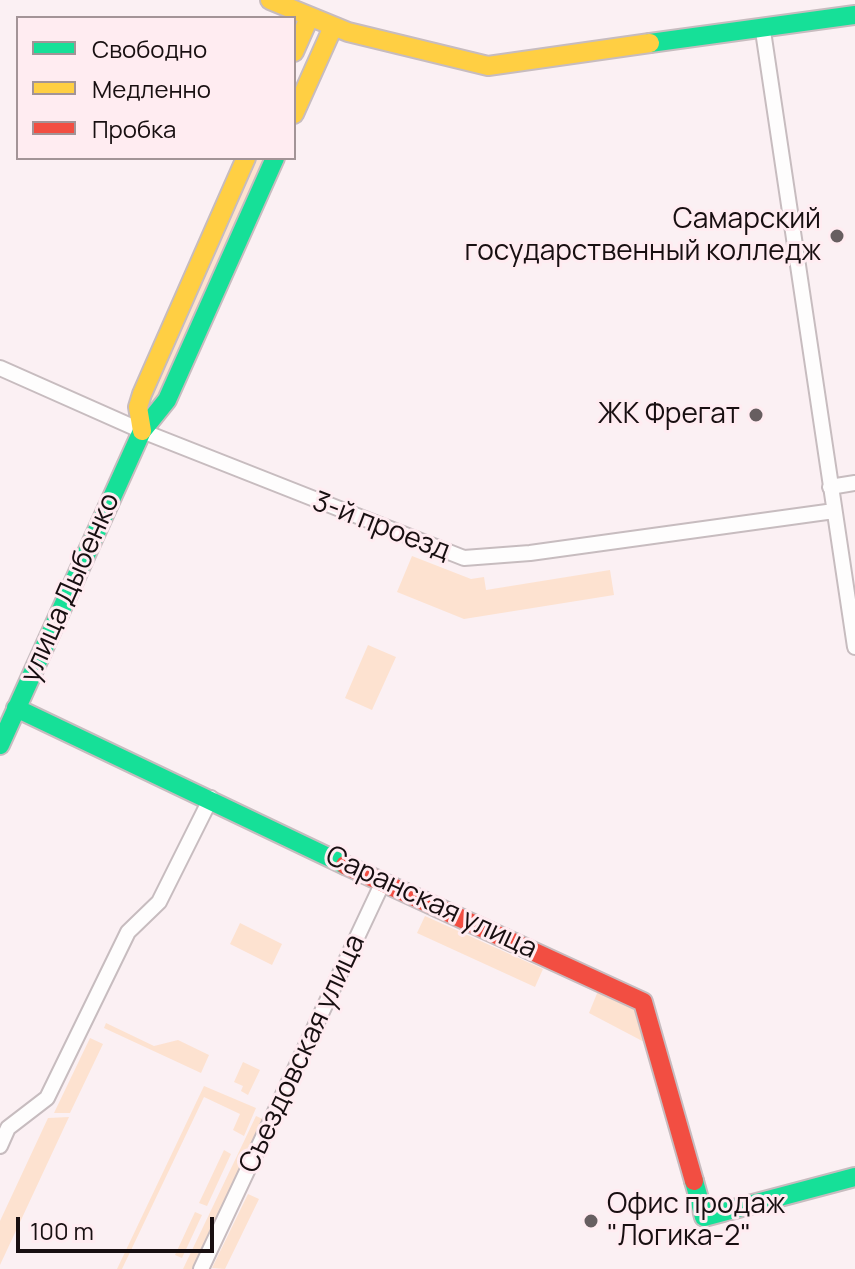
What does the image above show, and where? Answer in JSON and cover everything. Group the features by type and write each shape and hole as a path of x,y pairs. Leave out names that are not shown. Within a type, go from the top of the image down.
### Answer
{"main road":[{"path":"270,0 333,27 488,66 763,31 855,15"},
{"path":"296,47 309,18"},
{"path":"296,110 333,27"},
{"path":"142,431 138,407 245,160"},
{"name":"улица Дыбенко","path":"0,745 142,431 158,414 274,160"},
{"path":"138,407 158,414"},
{"name":"Саранская улица","path":"16,708 643,1002 704,1217 855,1177"}],"street":[{"path":"763,31 855,647"},
{"name":"3-й проезд","path":"0,368 142,431 464,558 530,553 834,511"},
{"path":"830,487 855,483"},
{"path":"0,1146 8,1128 47,1098 128,932 159,902 211,798"},
{"name":"Съездовская улица","path":"201,1269 383,882"}],"shaded area":[{"path":"253,160 264,160 157,404 149,408 146,404"},
{"path":"412,556 471,579 484,577 486,590 610,570 614,595 464,619 397,592"},
{"path":"368,645 396,657 372,710 345,698"},
{"path":"425,916 543,969 535,987 417,933"},
{"path":"240,923 282,944 272,965 230,944"},
{"path":"598,991 639,1008 648,1044 589,1013"},
{"path":"106,1023 154,1046 178,1040 209,1055 201,1073 104,1028"},
{"path":"90,1038 103,1044 70,1113 54,1113"},
{"path":"243,1062 260,1070 248,1095 241,1091 243,1086 234,1082"},
{"path":"204,1086 256,1108 244,1136 233,1130 240,1114 204,1097 122,1269 117,1269"},
{"path":"256,1116 269,1122 254,1144 194,1269 183,1269"},
{"path":"69,1117 0,1265 0,1221 48,1118"},
{"path":"224,1150 231,1154 207,1206 199,1203"},
{"path":"248,1194 259,1199 225,1269 212,1268"},
{"path":"195,1212 202,1215 182,1258 175,1255"}],"traffic: fast":[{"path":"650,43 855,15"},
{"path":"0,745 142,431 167,400 274,160"},
{"path":"16,708 345,865"},
{"path":"694,1181 704,1217 855,1177"}],"traffic: slow":[{"path":"270,0 348,32 488,66 650,43"},
{"path":"296,47 309,18"},
{"path":"296,110 333,27"},
{"path":"142,431 138,407 142,394 245,160"}],"traffic: jam":[{"path":"345,865 643,1002 694,1181"}],"place":[{"name":"Самарский государственный колледж","path":"837,236"},
{"name":"ЖК Фрегат","path":"756,415"},
{"name":"Офис продаж \"Логика-2\"","path":"591,1221"}]}
